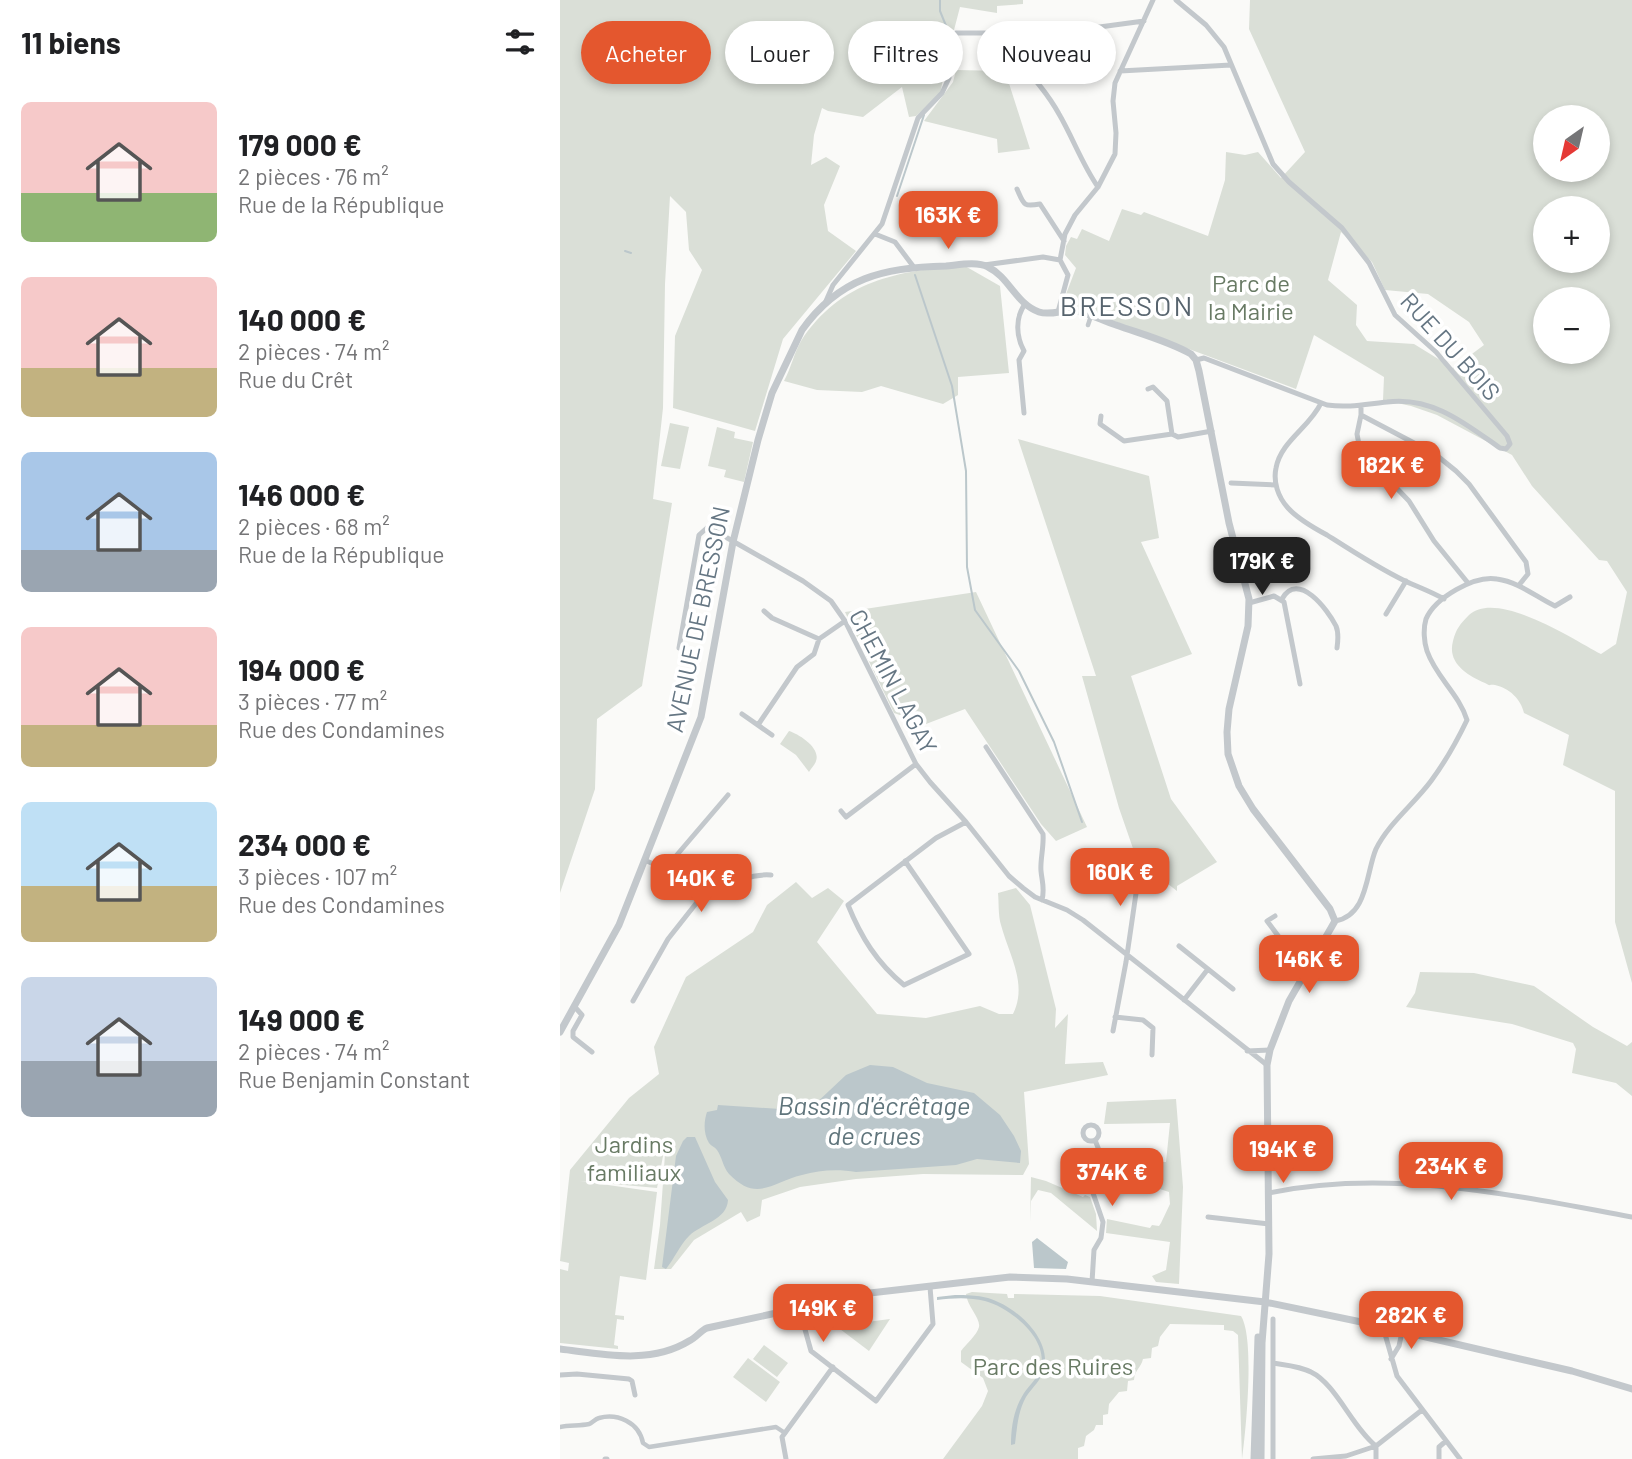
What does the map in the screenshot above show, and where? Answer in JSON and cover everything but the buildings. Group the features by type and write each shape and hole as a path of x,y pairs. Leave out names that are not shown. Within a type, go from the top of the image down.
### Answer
{"street":[{"path":"1058,312 1068,275 1060,260 1063,241 1075,215 1098,187 1115,154 1115,83 1153,0"},
{"name":"RUE DU BOIS","path":"1176,0 1215,34 1224,47 1273,164 1289,182 1342,228 1369,262 1395,315 1458,376 1507,436 1510,444 1506,449 1500,448 1468,425 1431,406 1400,401 1346,408 1321,403 1211,360 1196,360"},
{"path":"1116,25 1143,21"},
{"path":"826,301 834,285 882,223 918,117 942,93 949,78 951,44 956,33 977,32"},
{"path":"1120,71 1231,65"},
{"path":"1038,84 1059,113 1084,167 1098,187"},
{"path":"1017,189 1023,204 1040,204 1063,241"},
{"path":"875,234 895,242 914,266"},
{"path":"984,265 1044,257 1060,260"},
{"path":"984,265 998,272 1025,304 1043,313 1077,311 1092,314 1179,348 1196,360 1229,523 1249,603 1248,626 1229,709 1228,754 1239,786 1253,809 1330,909 1335,921"},
{"name":"AVENUE DE BRESSON","path":"560,1032 619,925 701,717 733,542 772,393 802,330 826,301 855,282 875,274 914,266 984,265"},
{"path":"1024,413 1019,360 1024,351 1018,340 1018,313 1025,304"},
{"path":"1088,325 1092,314"},
{"path":"1148,388 1153,387 1167,401 1172,434"},
{"path":"1321,403 1280,455 1276,466 1275,485 1289,510 1321,532 1406,581 1444,599"},
{"path":"1361,407 1357,434 1360,450 1409,501 1434,541 1468,583"},
{"path":"1361,415 1435,454 1463,477 1526,562 1529,568 1527,577 1519,585"},
{"path":"1101,416 1100,424 1124,441 1172,434 1178,438 1212,431"},
{"path":"1231,483 1275,485"},
{"name":"CHEMIN LAGAY","path":"679,648 699,535 708,527 803,581 831,601 845,621 916,764 1009,876 1042,900 1083,920 1266,1065"},
{"path":"1335,921 1342,920 1360,902 1368,883 1374,854 1381,840 1432,781 1467,720 1460,702 1432,664 1425,648 1426,620 1434,608 1468,583 1496,579 1519,585 1555,606 1570,597"},
{"path":"1386,614 1406,581"},
{"path":"1300,684 1282,599 1285,594 1297,589 1308,592 1320,603 1336,626 1337,648"},
{"path":"1249,603 1274,596 1282,599"},
{"path":"764,611 772,618 819,639"},
{"path":"758,725 797,667 814,654 819,639 845,621"},
{"path":"743,714 772,735"},
{"path":"986,747 1043,834 1040,870 1045,889 1042,900"},
{"path":"841,810 846,817 916,764"},
{"path":"664,870 728,795"},
{"path":"905,861 969,954 904,985 876,958 858,930 848,905 905,861 936,838 966,822"},
{"path":"644,860 688,887 698,901"},
{"path":"1113,1031 1140,866"},
{"path":"633,1001 668,939 698,901 755,874 771,875"},
{"path":"1275,916 1266,921 1306,973"},
{"path":"1261,1459 1262,1343 1269,1224 1266,1065 1289,1001 1335,921"},
{"path":"1179,946 1233,989"},
{"path":"1184,1000 1208,969"},
{"path":"574,1006 582,1015 573,1031 573,1037 592,1052"},
{"path":"1115,1017 1143,1020 1153,1028 1152,1055"},
{"path":"1247,1051 1270,1050"},
{"path":"1092,1282 1094,1250 1101,1238 1102,1222 1093,1193 1102,1178 1104,1162 1096,1140"},
{"path":"1269,1194 1300,1188 1361,1183 1416,1185 1494,1194 1632,1217"},
{"path":"1208,1217 1269,1224"},
{"path":"560,1349 623,1356 647,1354 690,1341 707,1328 870,1293 931,1290 1010,1277 1092,1282 1265,1302 1572,1371 1632,1389"},
{"path":"800,1310 810,1352 876,1401 933,1324 931,1290"},
{"path":"1254,1459 1257,1346 1265,1302"},
{"path":"1273,1319 1273,1459"},
{"path":"1383,1327 1397,1376 1460,1459"},
{"path":"1391,1359 1399,1346 1402,1332"},
{"path":"1273,1363 1309,1370 1322,1378 1365,1437 1376,1446"},
{"path":"786,1459 782,1437 833,1367"},
{"path":"560,1375 577,1374 629,1380 632,1381 635,1395"},
{"path":"1313,1459 1346,1457 1376,1446 1422,1410"},
{"path":"560,1427 588,1424 598,1418 621,1417 633,1426 642,1437 643,1443 649,1447 776,1427 785,1433"},
{"path":"1438,1459 1439,1447 1446,1441"},
{"path":"1376,1446 1376,1459"}],"green space":[{"path":"560,0 1023,0 1023,4 997,6 997,13 960,7 956,21 848,21 848,84 942,84 940,95 916,116 909,117 902,87 863,117 822,108 814,135 811,165 826,157 840,166 824,205 828,231 856,251 783,339 755,431 673,408 675,336 702,270 689,250 686,212 670,196 663,408 653,499 672,503 642,686 597,719 595,789 560,893"},
{"name":"Parc de la Mairie","path":"1250,0 1632,0 1632,983 1615,922 1615,791 1563,765 1569,735 1524,713 1514,695 1505,689 1488,685 1465,672 1456,662 1452,649 1457,630 1469,615 1482,609 1498,608 1535,620 1601,654 1616,644 1627,592 1607,561 1599,560 1532,486 1512,455 1437,415 1383,400 1384,377 1314,335 1296,389 1063,302 1076,268 1065,255 1066,246 1071,237 1077,239 1082,229 1109,241 1122,209 1141,215 1144,212 1208,236 1225,180 1226,152 1245,155 1258,152 1281,178 1305,152 1249,29","holes":["1341,232 1372,262 1385,290 1428,294 1469,322 1484,345 1453,368 1414,344 1367,341 1356,325 1357,305 1328,280"]},
{"path":"963,70 977,70 977,84 1009,84 1030,149 998,153 997,139 924,121 952,84 963,84"},
{"path":"965,266 1000,286 1009,373 958,377 958,395 943,404 881,386 862,392 817,390 784,381 796,350 816,321 852,292 872,282 894,276"},
{"path":"670,423 689,427 680,469 661,466"},
{"path":"717,427 735,432 734,438 753,442 744,482 724,477 726,470 708,466"},
{"path":"1018,439 1149,476 1159,538 1141,542 1192,654 1131,676 1171,799 1217,862 1177,886 1177,891 1137,860 1119,808 1082,676 1096,676"},
{"path":"976,592 1087,827 1056,841 1041,824 965,709 926,724 894,713 845,612"},
{"path":"789,731 803,738 815,751 816,761 809,772 796,755 780,744"},
{"name":"Jardins familiaux","path":"796,882 812,898 828,888 844,901 817,942 877,1014 926,1018 980,1006 999,1014 1013,1014 1019,992 1018,981 1000,921 998,893 1016,888 1030,905 1056,1009 1055,1028 1068,1014 1065,1064 1103,1062 1108,1075 1024,1092 1029,1164 1023,1175 923,1174 800,1187 762,1200 760,1216 747,1222 741,1212 694,1240 671,1269 654,1269 666,1140 657,1188 580,1181 657,1192 646,1280 620,1276 615,1315 624,1316 624,1320 617,1319 614,1345 618,1346 618,1349 560,1343 560,1269 568,1271 569,1263 560,1261 570,1170 629,1098 659,1074 654,1047 686,977 753,932 767,905"},
{"path":"1420,972 1474,973 1534,986 1593,1027 1627,1046 1632,1042 1632,1096 1616,1083 1572,1073 1576,1049 1573,1043 1512,1024 1406,1007 1415,993"},
{"path":"1176,1099 1183,1187 1179,1284 1156,1282 1152,1276 1166,1270 1170,1242 1106,1233 1107,1219 1150,1228 1161,1223 1170,1204 1169,1192 1110,1173 1112,1163 1150,1165 1152,1162 1166,1162 1170,1123 1104,1124 1107,1102"},
{"path":"1031,1177 1083,1197 1090,1197 1096,1214 1097,1231 1051,1193 1038,1190 1031,1201 1030,1222"},
{"name":"Parc des Ruires","path":"966,1294 1007,1294 1008,1298 1014,1298 1014,1294 1100,1296 1241,1316 1248,1344 1249,1363 1242,1459 1238,1335 1224,1330 1224,1325 1170,1324 1160,1337 1158,1346 1152,1348 1151,1358 1143,1359 1134,1380 1128,1381 1127,1391 1119,1392 1109,1404 1108,1414 1103,1415 1103,1425 1096,1425 1086,1436 1084,1446 1078,1448 1078,1459 943,1459 982,1406 988,1391 983,1378 961,1362 961,1351 979,1327"},
{"path":"890,1319 869,1351 836,1326"},
{"path":"764,1345 788,1363 777,1377 753,1359"},
{"path":"748,1358 780,1382 766,1402 733,1377"}],"water":[{"name":"Bassin d'écrêtage de crues","path":"870,1065 893,1067 927,1083 974,1093 1000,1115 1014,1136 1021,1151 1020,1163 977,1159 956,1165 856,1172 822,1171 756,1189 739,1183 729,1174 717,1150 707,1139 707,1112 717,1110 718,1105 795,1110 813,1106 846,1075"},
{"name":"Bassin d'écrêtage de crues","path":"687,1137 695,1137 715,1182 728,1200 727,1207 718,1217 686,1240 666,1269 662,1267 676,1156"},
{"path":"1037,1238 1068,1262 1066,1269 1034,1268 1032,1242"},
{"path":"955,1295 988,1298 1009,1308 1029,1325 1042,1346 1045,1357 1043,1373 1023,1402 1015,1444 1011,1445 1014,1418 1024,1393 1040,1371 1040,1348 1017,1318 995,1305 973,1299 937,1300 937,1297"}],"waterway":[{"path":"940,0 944,21"},
{"path":"897,196 924,115"},
{"path":"625,251 631,253"},
{"path":"915,275 952,386 966,471 967,567 975,610 1019,671 1054,742 1082,822"}],"district":[{"name":"BRESSON","path":"1127,305"}]}
